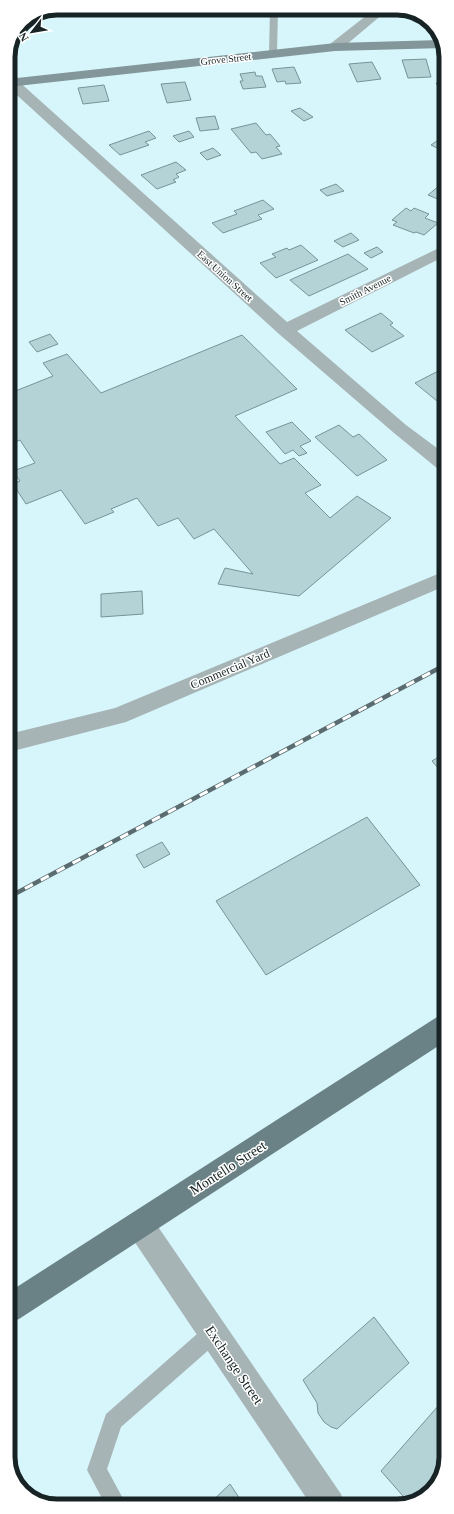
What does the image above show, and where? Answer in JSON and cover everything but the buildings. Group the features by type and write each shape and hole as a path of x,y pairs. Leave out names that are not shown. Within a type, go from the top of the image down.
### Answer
{"main road":[{"name":"Grove Street","path":"15,81 335,47 437,44"},
{"name":"Montello Street","path":"15,1305 439,1031"}],"street":[{"path":"335,47 375,15"},
{"name":"East Union Street","path":"15,87 285,330 400,429 439,459"},
{"name":"Smith Avenue","path":"285,330 439,253"},
{"name":"Commercial Yard","path":"15,742 118,716 439,581"},
{"name":"Exchange Street","path":"140,1225 212,1334 326,1499"}],"lane":[{"path":"273,54 274,15"},
{"path":"113,1499 97,1470 113,1421 212,1334"}],"railway":[{"path":"15,894 439,668"}]}
